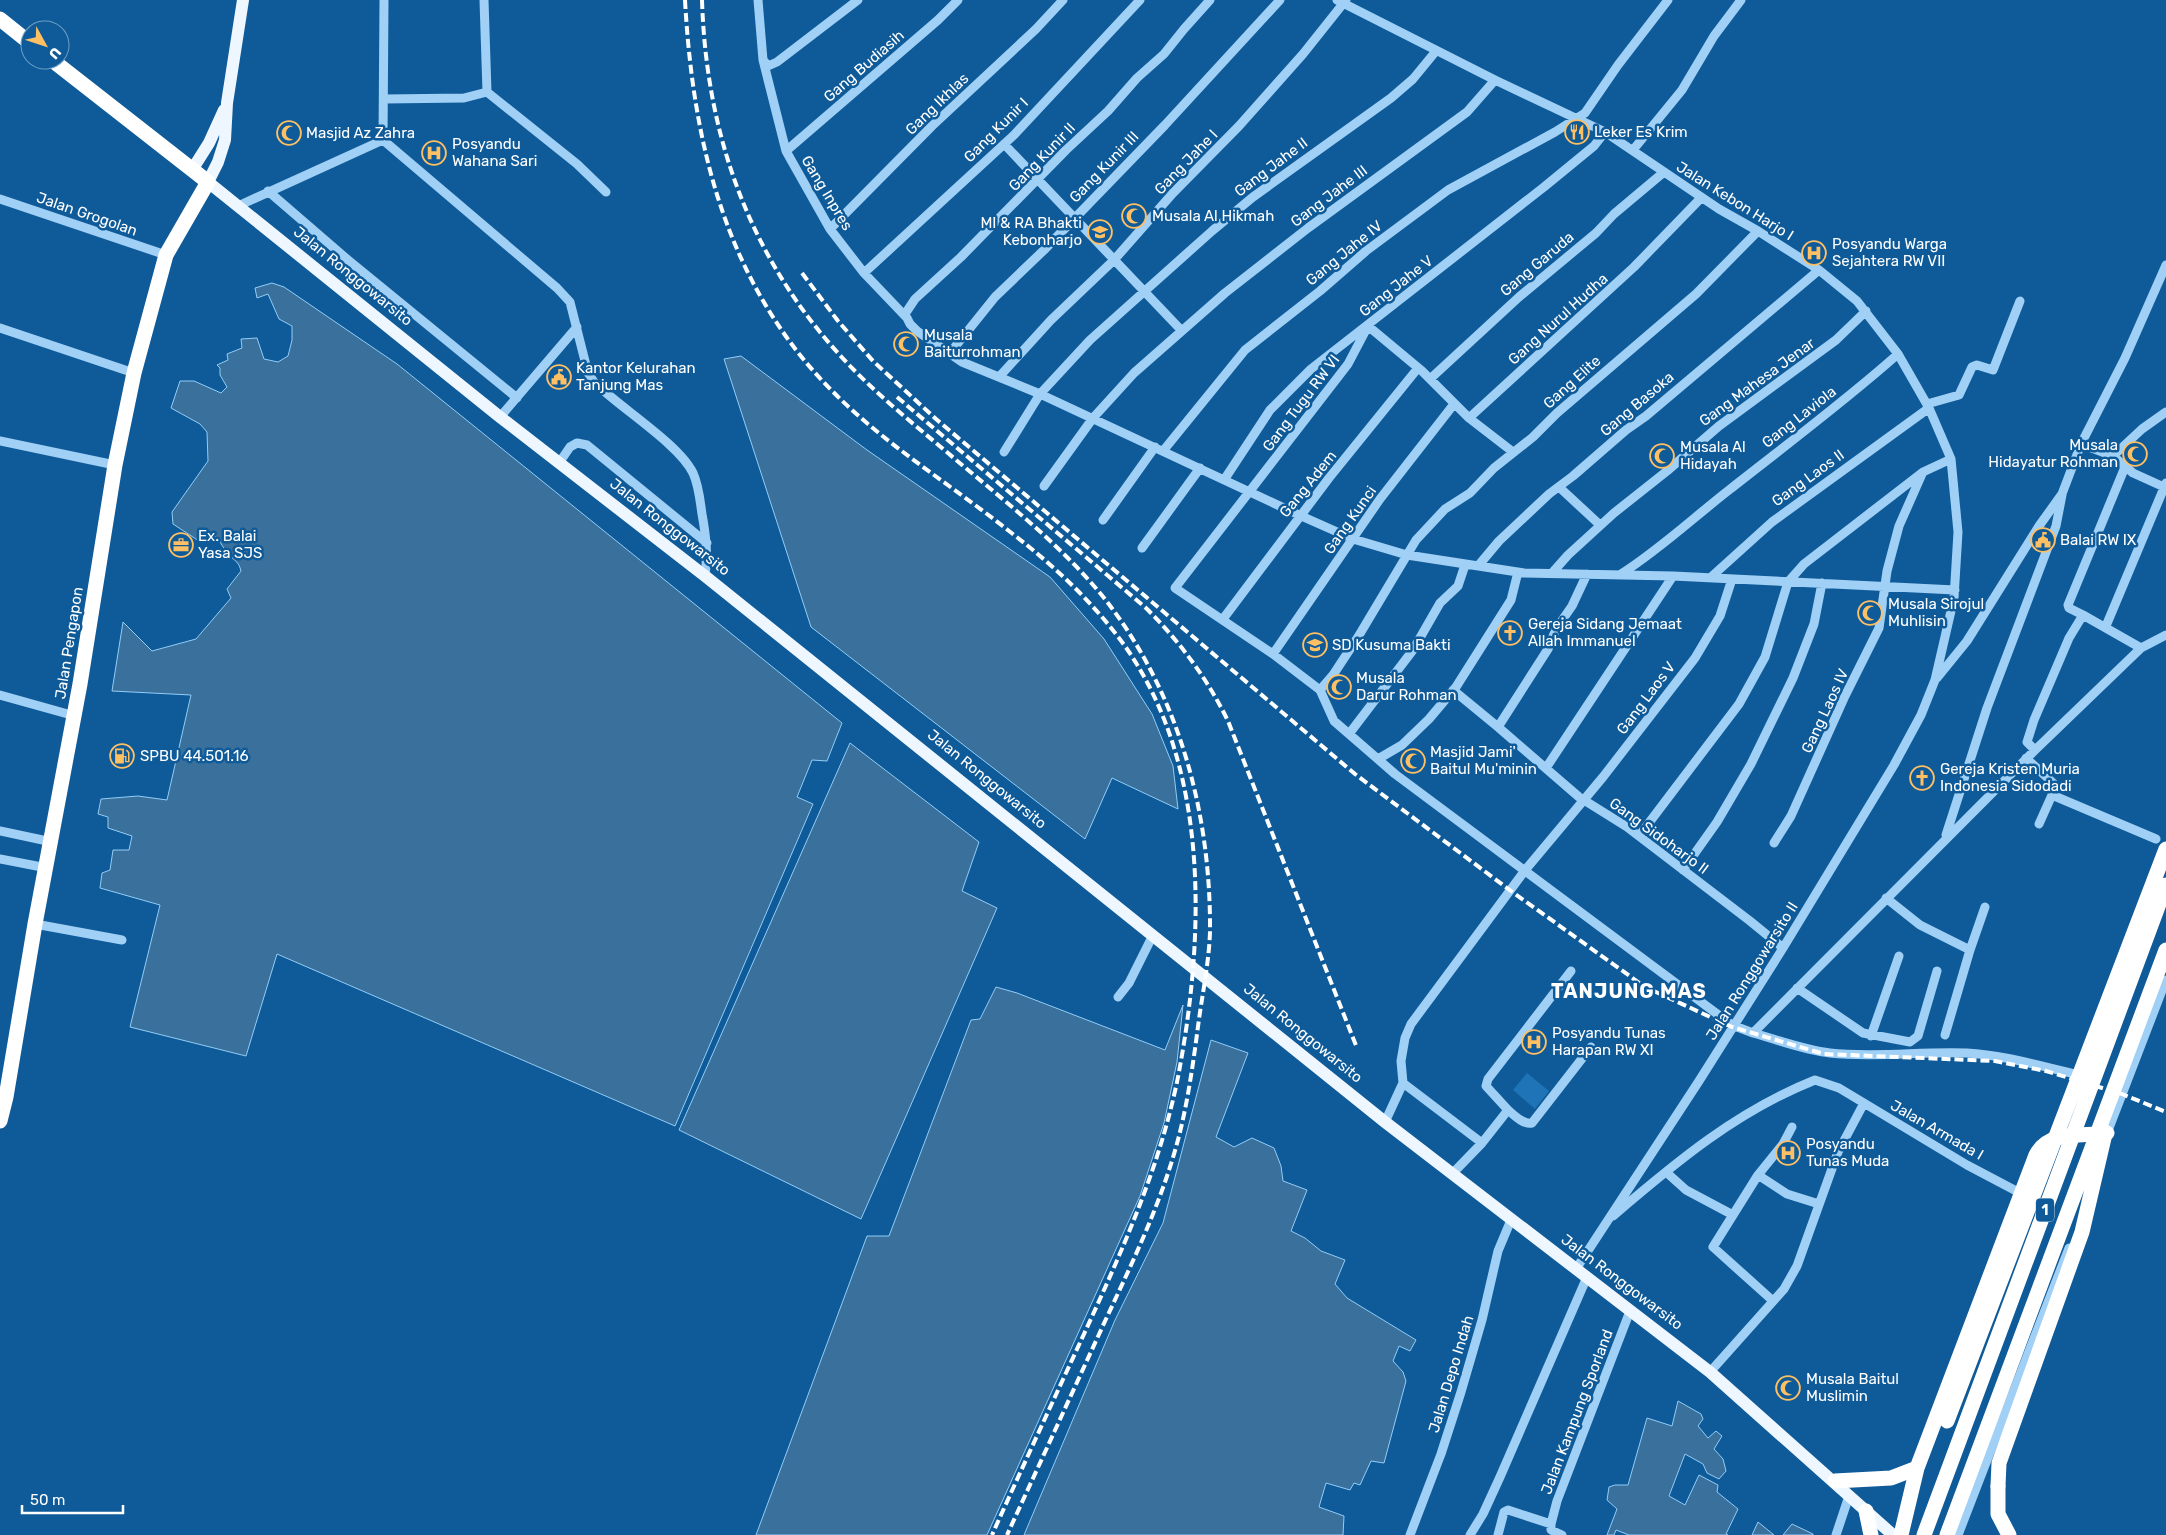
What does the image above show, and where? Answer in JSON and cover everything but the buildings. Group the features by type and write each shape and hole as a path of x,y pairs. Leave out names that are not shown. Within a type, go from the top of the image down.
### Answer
{"highway":[{"path":"0,19 20,35"},
{"name":"Jalan Ronggowarsito","path":"65,70 208,182"},
{"name":"Jalan Pengapon","path":"0,1121 6,1097 35,924 75,716 115,465 134,373 166,255 208,182"},
{"path":"1925,1448 1942,1432 1948,1421 2080,1075 2161,844"},
{"name":"1","path":"1924,1535 2166,885"},
{"name":"1","path":"1948,1535 2166,950"},
{"path":"2009,1535 1998,1514 1999,1463 2082,1232 2095,1182 2113,1092"},
{"path":"1901,1535 1917,1468 2039,1149 2053,1139 2107,1133"},
{"path":"1835,1482 1891,1478 1917,1468"},
{"path":"1866,1511 1871,1535"}],"main road":[{"path":"208,182 218,162 225,140 227,104 243,0"},
{"path":"192,170 209,143 227,104"},
{"name":"Jalan Ronggowarsito","path":"208,182 500,417 705,576 1385,1122 1710,1372 1893,1535"}],"street":[{"path":"383,140 385,99 384,0"},
{"path":"484,0 487,92 577,164 606,192"},
{"name":"Gang Inpres","path":"758,0 762,60 786,151 830,228 864,273 907,318"},
{"path":"762,60 768,66 777,62 857,0"},
{"name":"Gang Budiasih","path":"786,151 938,20 958,0"},
{"name":"Gang Ikhlas","path":"830,228 932,126 1036,29 1064,0"},
{"name":"Gang Kunir I","path":"864,273 1004,144 1140,0"},
{"name":"Gang Kunir II","path":"907,318 906,310 915,299 951,267 1164,54 1184,28 1210,0"},
{"name":"Gang Kunir III","path":"950,353 995,297 1165,125 1280,0"},
{"name":"Gang Jahe IV","path":"1163,451 1236,359 1278,322 1320,291 1366,251 1448,190 1555,132 1585,113 1618,65 1668,0"},
{"path":"1633,150 1682,90 1714,36 1741,0"},
{"name":"Jalan Kebon Harjo I","path":"1342,1 1436,51 1605,132 1702,198 1758,230 1819,270 1866,311 1898,354 1928,406 1951,459 1958,532 1955,590 1935,680"},
{"name":"Gang Jahe I","path":"999,377 1051,320 1114,260 1172,193 1239,126 1303,54 1342,1"},
{"name":"Gang Jahe II","path":"1004,452 1040,394 1090,340 1253,197 1391,98 1413,79 1436,51"},
{"name":"Gang Jahe III","path":"1044,486 1092,418 1134,373 1225,293 1349,196 1467,112 1495,80"},
{"path":"385,99 464,98 487,92"},
{"name":"Gang Jahe V","path":"1224,480 1270,410 1324,357 1368,326 1395,302 1472,245 1594,146 1605,132"},
{"path":"238,206 383,140"},
{"path":"383,140 557,288 570,302 588,373 594,382 670,446 691,469 698,488 707,543 708,559 705,576"},
{"path":"1004,144 1182,331"},
{"name":"Gang Garuda","path":"1430,379 1519,297 1596,233 1614,214 1664,172"},
{"path":"268,192 517,398"},
{"name":"Gang Nurul Hudha","path":"1469,418 1634,267 1702,198"},
{"name":"Jalan Grogolan","path":"0,199 166,255"},
{"name":"Gang Elite","path":"1320,690 1333,675 1358,637 1406,554 1444,509 1470,493 1494,468 1696,294 1758,230"},
{"path":"1946,838 1987,708 2056,526 2062,494 2082,444 2125,358 2166,266"},
{"name":"Gang Basoka","path":"1478,566 1499,540 1560,487 1819,270"},
{"path":"1928,406 1959,395 1972,367 1993,369 2020,301"},
{"name":"Gang Mahesa Jenar","path":"1552,573 1600,525 1667,471 1718,426 1836,340 1866,311"},
{"path":"907,318 917,331 962,362 1040,394 1299,516 1353,538 1406,554 1518,572 1673,576 1885,585 1955,590"},
{"path":"500,417 577,326"},
{"path":"1368,326 1418,368 1469,418 1513,452"},
{"name":"Gang Tugu RW VI","path":"1223,619 1175,588 1348,364 1368,326"},
{"path":"0,328 134,373"},
{"name":"Gang Laviola","path":"1621,574 1643,560 1673,534 1793,441 1868,381 1898,354"},
{"name":"Gang Adem","path":"1223,619 1299,516 1418,368"},
{"name":"Gang Kunci","path":"1273,654 1380,500 1454,404"},
{"name":"Gang Laos II","path":"1710,578 1772,522 1928,406"},
{"path":"2113,456 2142,429 2166,412"},
{"path":"0,441 115,465"},
{"path":"559,463 577,442 587,445 707,543"},
{"path":"2082,444 2113,456 2133,473 2165,485 2106,626"},
{"path":"1103,520 1154,447"},
{"path":"1639,836 1740,704 1765,657 1788,582 1804,564 1823,548 1923,472 1951,459"},
{"path":"2125,467 2068,605 2069,608 2106,626 2141,648"},
{"path":"1142,548 1200,468"},
{"name":"Gang Laos IV","path":"1774,843 1791,816 1845,696 1879,628 1887,571 1899,526 1923,472"},
{"path":"1560,487 1600,525"},
{"path":"1935,680 1967,641 2039,526 2062,494"},
{"path":"1349,734 1413,650 1440,603 1457,588 1466,564"},
{"path":"1378,759 1402,745 1429,719 1453,690 1511,600 1518,572"},
{"path":"1498,727 1548,649 1556,629 1572,606 1587,574"},
{"path":"1546,768 1673,576"},
{"name":"Gang Laos V","path":"1403,1083 1401,1061 1405,1038 1411,1024 1526,870 1584,800 1695,658 1720,616 1732,579"},
{"path":"1683,870 1717,822 1751,764 1793,678 1814,624 1822,583"},
{"path":"2035,750 2027,742 2034,720 2071,633 2083,615"},
{"path":"1223,619 1320,690 1334,721 1378,759 1734,1025 1753,1033 1813,1050 1831,1053 1872,1055 1970,1053 2018,1061 2080,1075"},
{"path":"1753,1033 2026,758 2141,648 2166,635"},
{"name":"Jalan Ronggowarsito II","path":"1576,1269 1783,948 1909,738 1935,680"},
{"name":"Gang Sidoharjo II","path":"1453,690 1584,800 1639,836 1783,948"},
{"path":"0,696 75,716"},
{"path":"2026,758 2053,784 2055,789 2039,824"},
{"path":"2052,795 2161,844"},
{"path":"0,831 52,842"},
{"path":"0,859 47,868"},
{"path":"1886,898 1920,925 1970,950"},
{"path":"1945,1035 1970,950 1986,907"},
{"path":"35,924 122,940"},
{"path":"1118,997 1130,983 1153,935"},
{"path":"1871,1036 1899,956"},
{"path":"1571,971 1488,1079 1486,1086 1508,1110 1522,1121 1532,1124 1591,1047"},
{"path":"1797,988 1847,1024 1871,1036 1905,1042 1916,1039 1937,971"},
{"path":"1958,1535 2097,1175 2107,1133 2166,980"},
{"name":"Jalan Armada I","path":"1605,1222 1666,1172 1732,1122 1815,1080 1839,1088 1967,1165 2022,1194"},
{"path":"1385,1122 1403,1083 1482,1144"},
{"path":"1710,1372 1772,1300 1784,1290 1797,1266 1838,1152 1864,1103"},
{"path":"1452,1174 1482,1144 1508,1110"},
{"path":"1772,1300 1713,1247 1758,1175 1783,1144 1792,1127"},
{"path":"1666,1172 1686,1190 1733,1215"},
{"path":"1758,1175 1787,1194 1819,1204"},
{"name":"Jalan Depo Indah","path":"1410,1535 1441,1454 1461,1392 1482,1320 1498,1251 1511,1220"},
{"path":"1470,1535 1483,1514 1586,1277"},
{"name":"Jalan Kampung Sporland","path":"1550,1524 1568,1469 1630,1311"},
{"path":"1836,1535 1849,1496"},
{"path":"1498,1535 1504,1512 1508,1510 1550,1524 1551,1530 1562,1535"}],"shaded area":[{"path":"272,283 284,287 397,364 842,723 827,761 812,760 797,797 813,804 675,1126 277,954 246,1056 130,1027 160,905 100,888 102,873 110,870 113,850 129,850 132,836 108,828 108,817 98,814 101,799 138,796 167,800 191,695 112,691 123,622 152,651 196,639 231,598 227,589 241,571 238,564 215,536 199,532 199,541 173,524 172,512 208,461 207,432 200,424 171,408 180,381 194,381 221,393 227,387 217,365 228,360 227,354 242,348 241,339 257,338 264,359 278,362 288,356 292,340 292,326 279,319 268,294 257,298 255,288"},
{"path":"741,356 867,450 1050,577 1104,639 1152,714 1173,766 1178,809 1112,778 1085,839 811,627 724,359"},
{"path":"850,743 979,842 962,891 997,908 861,1219 679,1130"},
{"path":"996,987 1017,993 1165,1050 1183,1005 1177,1062 1164,1123 1140,1196 987,1535 756,1535 867,1236 889,1236 971,1020 980,1019"},
{"path":"1211,1040 1248,1053 1216,1137 1234,1147 1252,1138 1274,1148 1281,1166 1283,1181 1307,1190 1291,1231 1305,1238 1321,1251 1345,1260 1335,1284 1347,1298 1416,1340 1410,1351 1399,1346 1393,1361 1403,1372 1406,1381 1384,1463 1371,1461 1360,1485 1354,1483 1350,1490 1326,1483 1319,1507 1344,1516 1343,1535 1024,1535 1115,1320 1163,1223"},
{"path":"1527,1073 1549,1091 1535,1109 1513,1090"},
{"path":"1678,1401 1701,1414 1703,1419 1698,1426 1708,1438 1716,1431 1722,1436 1714,1449 1723,1459 1726,1471 1719,1479 1707,1473 1703,1464 1685,1454 1669,1496 1685,1505 1699,1475 1718,1485 1717,1492 1738,1509 1726,1534 1728,1535 1629,1535 1616,1530 1614,1535 1607,1535 1617,1509 1607,1500 1609,1487 1628,1485 1647,1418 1672,1426"},
{"path":"1758,1522 1774,1535 1752,1535"},
{"path":"1792,1524 1813,1534 1813,1535 1783,1535"}],"railway":[{"path":"685,0 695,95 703,142 715,187 730,232 749,274 772,316 800,355 823,382 848,406 900,449 1025,543 1070,583 1110,626 1151,690 1172,742 1186,796 1194,852 1196,910 1193,967 1187,1023 1178,1077 1170,1110 1150,1176 1126,1240 992,1535"},
{"path":"702,0 705,49 712,97 723,144 738,189 756,233 779,275 806,315 865,381 1055,545 1108,603 1133,639 1154,678 1172,718 1186,759 1197,801 1205,844 1210,932 1193,1062 1180,1132 1166,1180 1148,1227 1007,1535"},
{"path":"802,273 838,321 873,361 936,419 1355,774 1511,891 1645,987 1732,1027 1824,1054 1995,1061 2046,1071 2122,1094 2166,1112"},
{"path":"897,397 1146,608 1170,634 1202,675 1228,721 1357,1048"}],"place":[{"name":"Leker Es Krim","path":"1577,132"},
{"name":"Masjid Az Zahra","path":"289,133"},
{"name":"Posyandu Wahana Sari","path":"434,153"},
{"name":"Musala Al Hikmah","path":"1134,216"},
{"name":"MI & RA Bhakti Kebonharjo","path":"1100,232"},
{"name":"Posyandu Warga Sejahtera RW VII","path":"1814,253"},
{"name":"Musala Baiturrohman","path":"906,344"},
{"name":"Kantor Kelurahan Tanjung Mas","path":"559,377"},
{"name":"Musala Hidayatur Rohman","path":"2135,454"},
{"name":"Musala Al Hidayah","path":"1662,456"},
{"name":"Balai RW IX","path":"2043,540"},
{"name":"Ex. Balai Yasa SJS","path":"181,545"},
{"name":"Musala Sirojul Muhlisin","path":"1870,613"},
{"name":"Gereja Sidang Jemaat Allah Immanuel","path":"1510,633"},
{"name":"SD Kusuma Bakti","path":"1315,645"},
{"name":"Musala Darur Rohman","path":"1339,687"},
{"name":"SPBU 44.501.16","path":"122,756"},
{"name":"Masjid Jami' Baitul Mu'minin","path":"1413,761"},
{"name":"Gereja Kristen Muria Indonesia Sidodadi","path":"1922,778"},
{"name":"Posyandu Tunas Harapan RW XI","path":"1534,1042"},
{"name":"Posyandu Tunas Muda","path":"1788,1153"},
{"name":"Musala Baitul Muslimin","path":"1788,1388"}],"district":[{"name":"TANJUNG MAS","path":"1629,991"}]}
